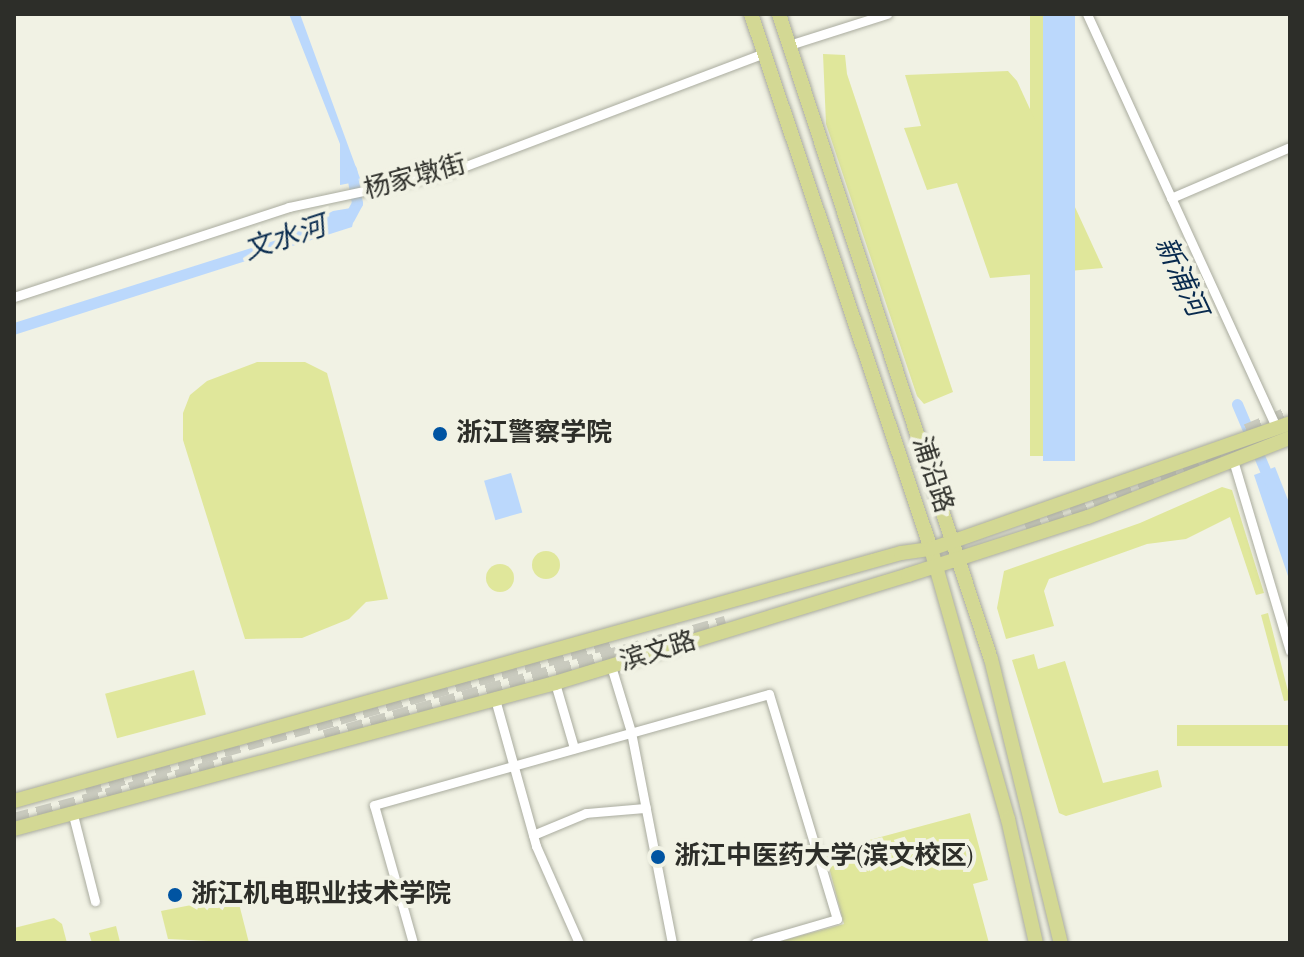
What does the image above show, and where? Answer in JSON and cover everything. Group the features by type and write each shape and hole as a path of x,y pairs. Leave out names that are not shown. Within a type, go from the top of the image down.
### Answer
{"main road":[{"name":"浦沿路","path":"751,14 936,567"},
{"name":"浦沿路","path":"779,14 960,559 1006,713 1061,943"},
{"name":"滨文路","path":"14,801 901,553 931,549 1229,455 1284,433"},
{"name":"滨文路","path":"14,829 555,683 936,567 1219,466 1229,455"},
{"path":"936,567 1008,819 1036,943"}],"street":[{"path":"789,45 887,14"},
{"path":"1087,14 1284,433"},
{"name":"杨家墩街","path":"14,297 289,207 375,191 447,173 764,53"},
{"path":"1171,198 1290,147"},
{"path":"1229,455 1290,651"},
{"path":"611,666 631,732 672,943"},
{"path":"555,683 574,748"},
{"path":"413,943 374,805 769,694 837,919 755,943"},
{"path":"495,699 533,835 579,943"},
{"path":"533,835 586,813 646,808"},
{"path":"73,815 95,901"}],"green space":[{"path":"1030,14 1043,14 1043,456 1030,456"},
{"path":"823,54 845,55 847,74 953,392 924,404 917,396 826,124"},
{"path":"1008,71 1017,81 1103,268 990,278 957,183 927,190 904,128 921,126 905,75"},
{"path":"257,362 305,362 327,373 388,599 366,602 349,619 302,638 245,639 183,440 183,413 190,395 207,381"},
{"path":"1222,487 1232,490 1264,593 1256,595 1230,517 1186,539 1147,544 1049,579 1044,591 1054,626 1006,639 997,608 1004,571 1140,523"},
{"path":"546,551 556,555 560,565 556,575 546,579 536,575 532,565 536,555"},
{"path":"500,564 510,568 514,578 510,588 500,592 490,588 486,578 490,568"},
{"path":"1268,613 1290,700 1284,701 1261,615"},
{"path":"1034,654 1038,669 1065,661 1103,783 1158,770 1162,787 1066,816 1059,813 1012,660"},
{"path":"194,670 206,714 117,738 105,694"},
{"path":"1177,725 1290,725 1290,746 1177,746"},
{"path":"970,813 988,880 973,884 989,943 774,943 844,924 825,852"},
{"path":"237,896 249,943 168,939 161,911"},
{"path":"54,918 62,924 67,943 14,943 14,928"},
{"path":"116,926 120,942 129,943 92,943 89,933"}],"water":[{"path":"289,14 300,14 361,181 340,185 340,144"},
{"path":"1043,14 1075,14 1075,461 1043,461"},
{"path":"357,207 352,227 14,335 14,323 283,238 333,211"},
{"path":"1275,467 1290,505 1290,582 1254,475"},
{"path":"511,473 522,512 495,520 484,481"}],"waterway":[{"name":"文水河","path":"349,218 357,203 351,170"},
{"name":"新浦河","path":"1237,404 1271,484"}],"tunnel":[{"path":"1247,432 1290,414"},
{"path":"1027,531 1228,451"},
{"path":"325,738 726,624"},
{"path":"85,788 614,640"},
{"path":"14,821 233,763"}],"place":[{"name":"浙江警察学院","path":"440,434"},
{"name":"浙江中医药大学(滨文校区)","path":"658,857"},
{"name":"浙江机电职业技术学院","path":"175,895"}]}
